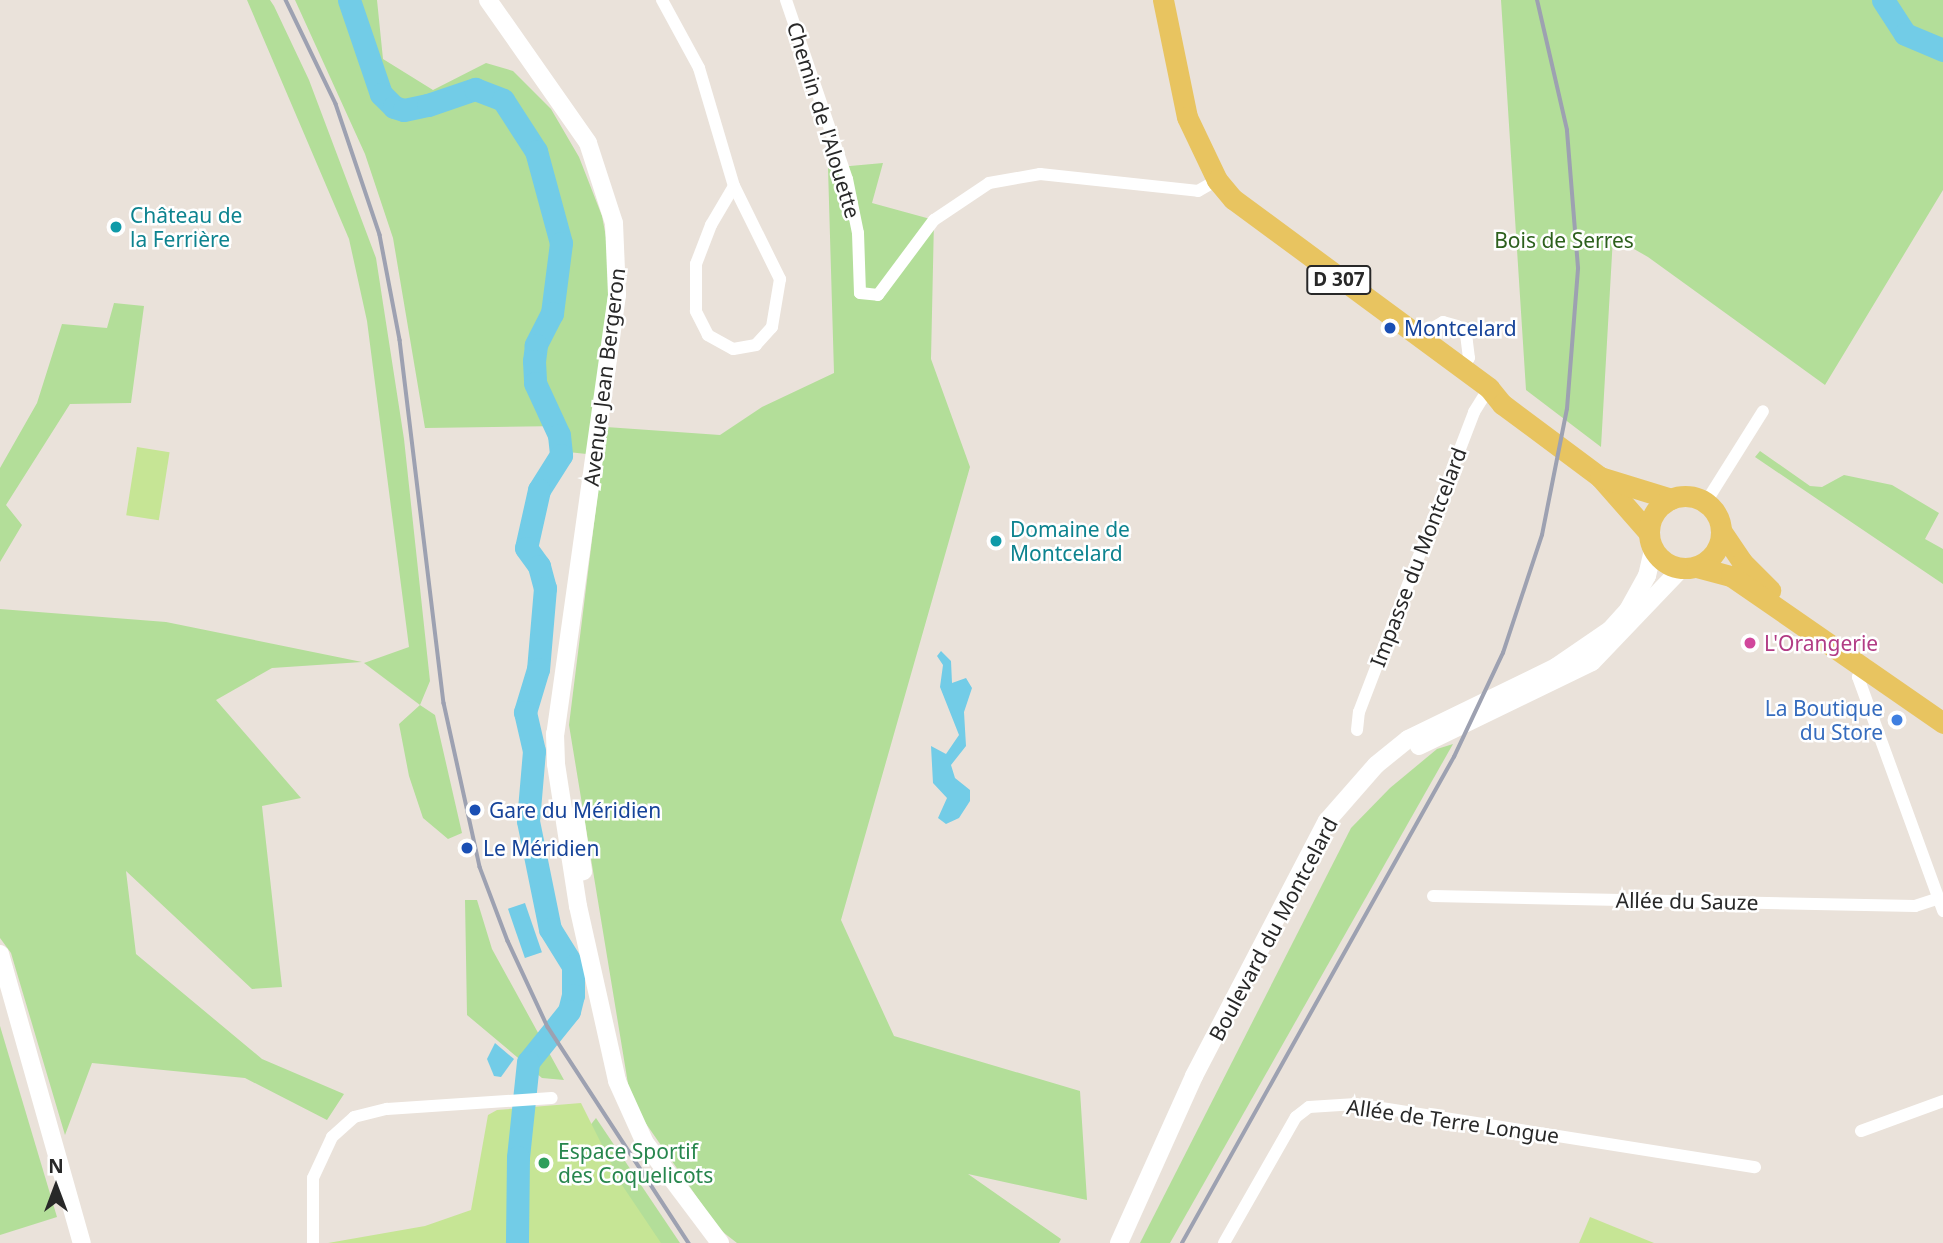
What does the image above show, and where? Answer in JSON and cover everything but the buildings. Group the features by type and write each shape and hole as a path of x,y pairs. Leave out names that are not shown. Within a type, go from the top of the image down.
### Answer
{"main road":[{"name":"Avenue Jean Bergeron","path":"488,0 588,143 608,202 618,256 611,347 561,705 613,1066 645,1143 720,1243"},
{"name":"D 307","path":"1163,0 1186,117 1217,180 1253,217 1466,369 1522,419 1597,475 1671,499"},
{"path":"1597,475 1670,565 1731,576 1943,713"},
{"path":"1651,541 1655,513 1671,499 1682,496 1706,502 1720,520 1722,532 1757,580 1943,723"},
{"path":"1689,568 1715,554 1722,532"},
{"name":"Boulevard du Montcelard","path":"1119,1243 1194,1076 1327,821 1376,765 1438,728 1588,648 1610,630 1629,610 1647,576 1651,541"},
{"name":"Boulevard du Montcelard","path":"1130,1243 1204,1080 1337,828 1385,773 1438,728 1514,702 1592,662 1689,568"},
{"path":"0,954 82,1243"},
{"path":"0,985 72,1243"}],"street":[{"path":"662,0 699,68 734,186 780,279 772,327 756,345 733,349 708,335 696,312 696,264 711,225 734,186"},
{"name":"Chemin de l'Alouette","path":"786,0 847,179 858,233 860,293 878,295 934,220 989,183 1040,174 1198,191 1217,180"},
{"path":"1419,336 1443,322 1457,326 1466,334 1469,358 1466,369"},
{"name":"Impasse du Montcelard","path":"1357,730 1364,699 1474,412 1490,393"},
{"path":"1706,502 1763,411"},
{"path":"1867,665 1858,677 1943,911"},
{"name":"Allée du Sauze","path":"1433,897 1916,906 1938,898"},
{"path":"313,1243 313,1178 332,1137 354,1117 387,1109 552,1098"},
{"path":"1861,1131 1943,1101"},
{"name":"Allée de Terre Longue","path":"1224,1243 1296,1117 1309,1107 1356,1104 1755,1167"}],"green space":[{"path":"247,0 270,0 274,6 309,80 376,258 404,439 430,681 420,705 364,663 409,647 367,321 349,239"},
{"path":"295,0 377,0 383,59 433,90 486,63 513,71 551,109 579,157 602,216 617,295 596,455 568,452 561,426 425,428 393,238 365,154"},
{"name":"Bois de Serres","path":"1501,0 1943,0 1943,190 1825,385 1648,257 1613,237 1601,447 1526,390"},
{"path":"883,163 872,203 934,220 931,359 970,467 841,920 894,1036 1080,1091 1087,1200 968,1174 1061,1239 1059,1243 737,1243 719,1229 631,1102 569,725 606,427 720,435 762,407 834,373 828,168"},
{"path":"114,303 144,306 131,403 70,404 6,505 22,525 0,562 0,468 37,403 62,324 107,328"},
{"path":"137,447 170,452 159,520 126,515"},
{"path":"1760,451 1810,486 1822,487 1844,475 1892,485 1939,513 1925,539 1943,549 1943,584 1755,457"},
{"path":"0,609 166,622 362,662 272,668 216,700 301,798 262,806 282,987 252,989 126,871 136,954 262,1059 344,1094 327,1120 245,1078 92,1063 65,1135 11,953 0,938"},
{"path":"420,705 435,715 462,833 448,839 423,818 409,776 399,724"},
{"path":"1453,744 1170,1243 1140,1243 1351,828 1390,788 1437,749"},
{"path":"465,900 477,900 492,949 564,1080 542,1078 467,1015"},
{"path":"0,1026 57,1217 0,1235"},
{"name":"Espace Sportif des Coquelicots","path":"581,1103 622,1185 661,1243 328,1243 425,1226 471,1210 488,1115 497,1110"},
{"path":"596,1118 680,1243 657,1243 585,1132"},
{"path":"1590,1217 1654,1243 1579,1243"}],"water":[{"path":"941,651 951,661 952,683 966,678 972,688 964,712 966,746 951,765 955,778 970,790 970,801 959,818 946,824 938,818 947,798 933,783 931,746 946,754 959,735 940,687 943,665 937,656"},
{"path":"525,903 542,952 525,958 508,909"},
{"path":"495,1043 514,1059 501,1077 494,1076 487,1059"}],"waterway":[{"path":"349,0 381,94 394,107 404,110 428,105 475,89 503,100 536,151 561,243 552,313 536,345 534,361 535,383 559,435 561,455 539,490 526,548 539,566 545,588 538,669 525,712 534,751 528,821 550,929 573,966 573,995 569,1011 528,1062 518,1157 517,1243"},
{"path":"1883,0 1905,34 1943,50"}],"railway":[{"path":"286,0 336,104 380,235 400,340 444,703 480,867 508,941 548,1027 689,1243"},
{"path":"1182,1243 1454,757 1503,653 1542,535 1567,409 1578,268 1567,130 1537,0"}],"place":[{"name":"Château de la Ferrière","path":"116,227"},
{"name":"Montcelard","path":"1390,328"},
{"name":"Domaine de Montcelard","path":"996,541"},
{"name":"L'Orangerie","path":"1750,643"},
{"name":"La Boutique du Store","path":"1897,720"},
{"name":"Gare du Méridien","path":"475,810"},
{"name":"Le Méridien","path":"467,848"},
{"name":"Espace Sportif des Coquelicots","path":"544,1163"}]}
